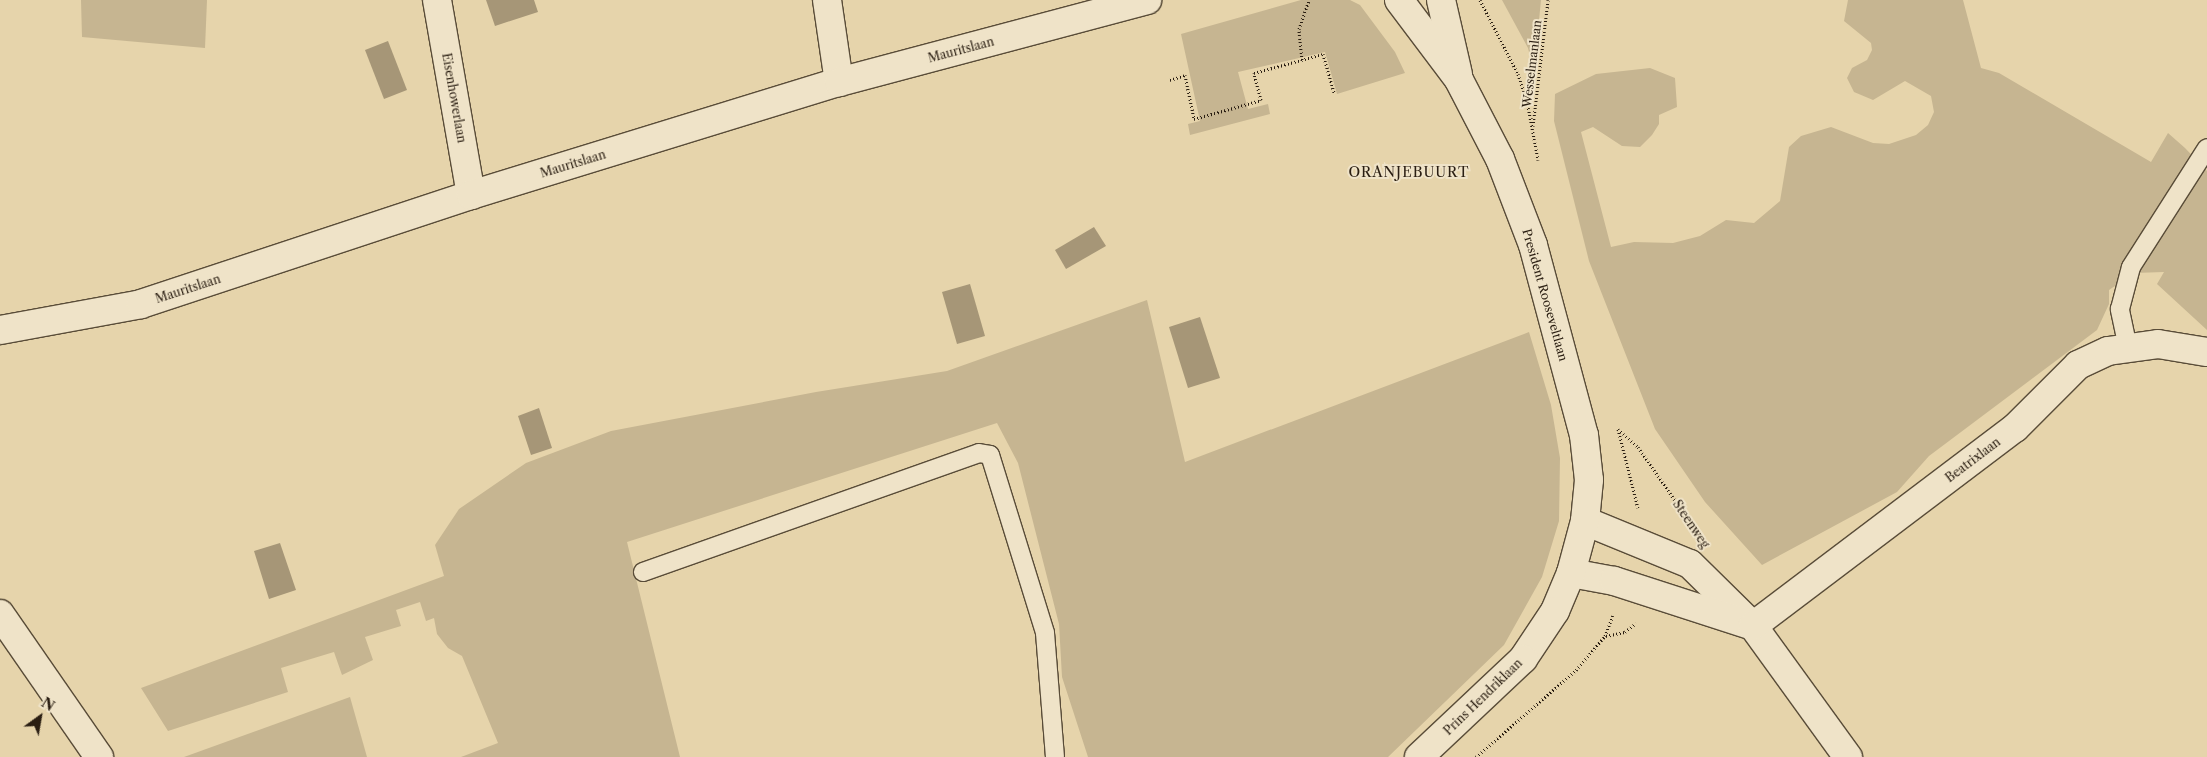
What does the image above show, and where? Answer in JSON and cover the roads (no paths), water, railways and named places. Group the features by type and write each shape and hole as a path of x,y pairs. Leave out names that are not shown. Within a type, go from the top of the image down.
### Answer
{"street":[{"name":"Eisenhowerlaan","path":"437,0 471,195"},
{"path":"827,0 839,82"},
{"name":"Mauritslaan","path":"0,330 141,304 471,195 839,82 1147,0"},
{"name":"President Rooseveltlaan","path":"1400,0 1459,80 1500,159 1533,246 1584,434 1589,480 1585,521"},
{"name":"President Rooseveltlaan","path":"1442,0 1459,80"},
{"name":"Beatrixlaan","path":"1754,626 2015,428 2078,366 2108,351 2158,344 2207,352"},
{"name":"Prins Hendriklaan","path":"1419,757 1523,659 1555,611 1571,574 1585,521"},
{"name":"Steenweg","path":"1585,521 1690,564 1754,626 1848,757"},
{"path":"1571,574 1670,597 1754,626"},
{"path":"0,614 99,757"}],"lane":[{"path":"2128,348 2120,309 2131,267 2207,148"},
{"path":"643,572 979,453 990,455 1045,633 1055,757"}],"district":[{"name":"ORANJEBUURT","path":"1409,172"}]}
